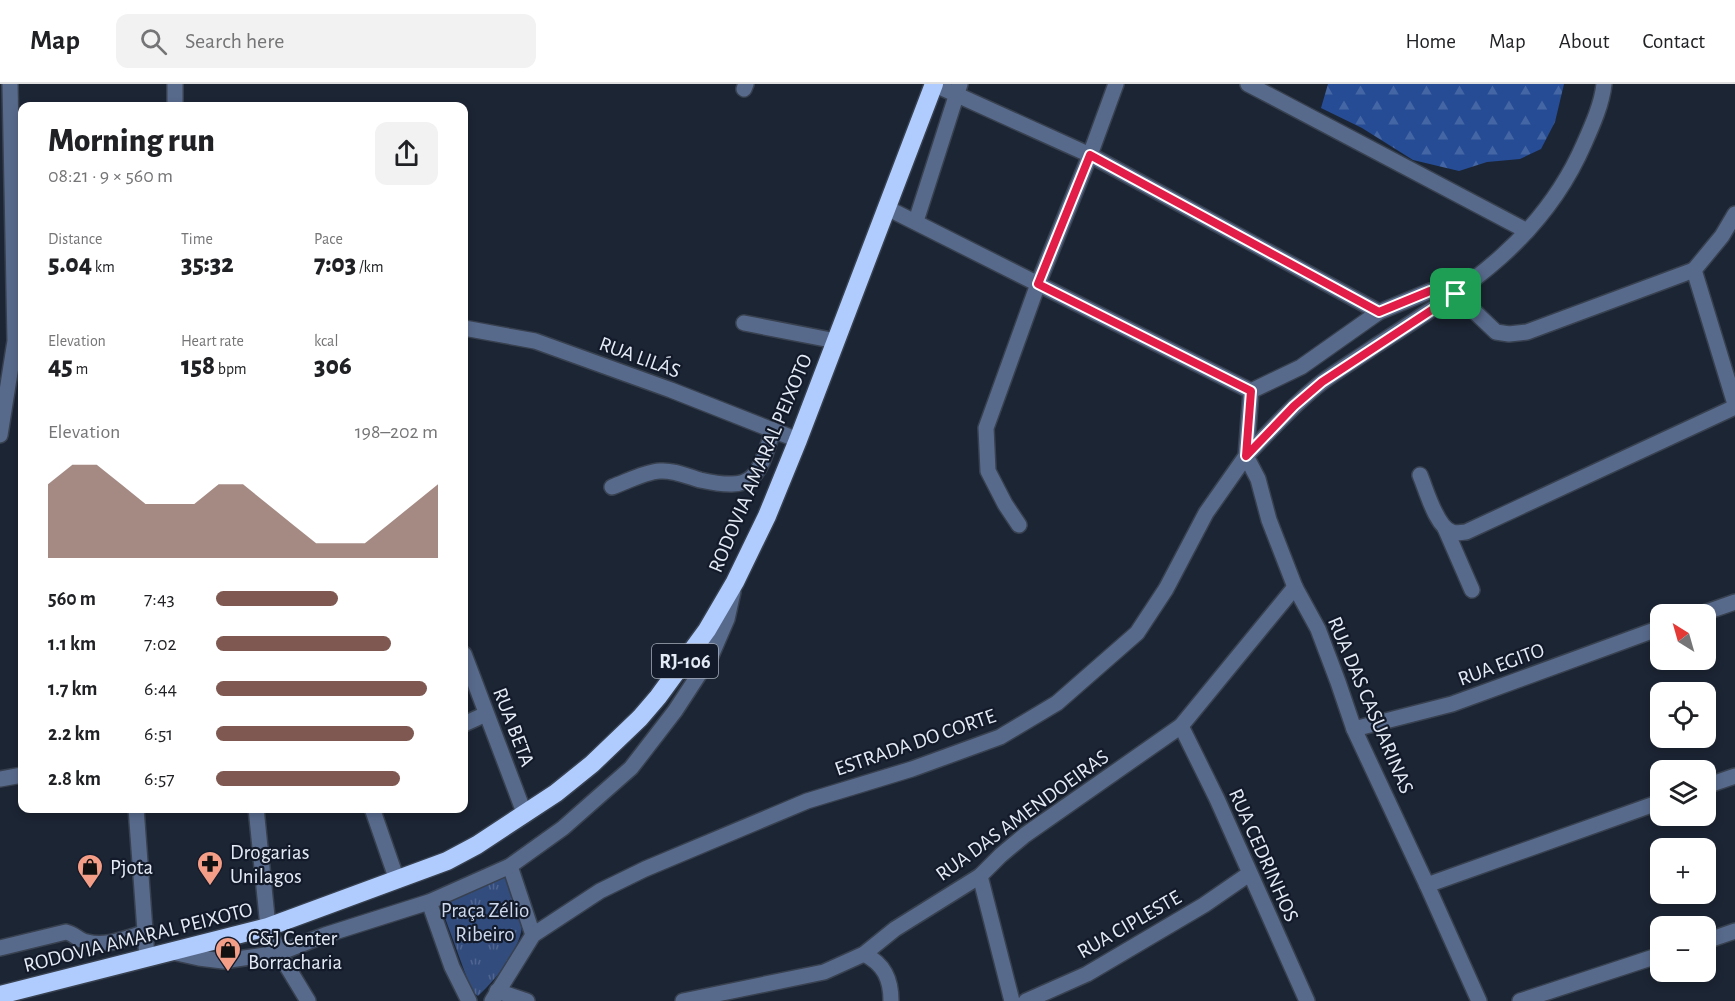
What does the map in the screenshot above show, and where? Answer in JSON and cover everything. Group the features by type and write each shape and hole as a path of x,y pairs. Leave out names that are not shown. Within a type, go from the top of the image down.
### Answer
{"highway":[{"name":"RODOVIA AMARAL PEIXOTO","path":"0,995 268,927 447,861 525,815 592,764 658,698 706,630 735,582 767,516 798,440 934,84"}],"street":[{"path":"10,84 18,315"},
{"path":"175,84 175,102"},
{"path":"934,84 958,90 1090,155 1379,312"},
{"path":"1019,525 988,471 986,428 1038,284 1116,84"},
{"path":"1248,84 1527,231"},
{"name":"ESTRADA DO CORTE","path":"494,996 533,935 600,891 645,869 807,801 912,769 1000,737 1057,703 1137,633 1166,589 1206,513 1246,456 1294,406 1322,382 1456,294 1501,259 1527,231 1551,203 1577,159 1593,122 1604,84"},
{"path":"916,222 958,90"},
{"path":"887,208 1251,391"},
{"path":"1251,391 1301,367 1379,312 1430,291 1440,290 1456,294 1496,332 1509,334 1527,332 1694,270 1722,236 1735,214"},
{"path":"1445,528 1456,533 1466,532 1735,406 1694,270"},
{"path":"744,323 836,341"},
{"name":"RUA LILÁS","path":"468,328 535,341 671,390 798,440"},
{"path":"0,435 18,347"},
{"path":"1246,456 1251,391"},
{"path":"612,487 657,471 673,471 700,480 743,483 752,479 758,472 773,430"},
{"name":"RUA DAS CASUARINAS","path":"1246,456 1258,479 1269,520 1295,587 1317,629 1338,682 1353,729 1479,1001"},
{"path":"1420,475 1472,590"},
{"path":"172,952 223,961 279,952 429,902 510,866 563,828 631,768 675,711 711,656 727,620 735,582"},
{"name":"RUA DAS AMENDOEIRAS","path":"683,1001 824,972 864,954 902,924 980,876 1025,835 1181,726 1295,587"},
{"path":"1716,609 1735,602"},
{"name":"RUA EGITO","path":"1353,729 1452,704 1650,632"},
{"name":"RUA BETA","path":"468,665 525,815"},
{"path":"468,722 486,714"},
{"name":"RUA CEDRINHOS","path":"1181,726 1307,1001"},
{"path":"1716,783 1735,776"},
{"path":"0,779 18,777"},
{"path":"1427,885 1650,806"},
{"path":"136,813 147,958"},
{"path":"257,813 268,927 279,952 308,1001"},
{"path":"374,813 398,880"},
{"path":"510,866 533,935"},
{"name":"RUA CIPLESTE","path":"1026,1001 1097,968 1204,905 1249,874"},
{"path":"980,876 1012,1001"},
{"path":"429,902 455,974 469,1001"},
{"path":"1716,938 1735,931"},
{"path":"0,948 66,932 86,942 107,944 144,933"},
{"path":"864,954 879,963 885,971 890,982 891,1001"},
{"path":"1520,1001 1650,958"},
{"path":"494,996 527,1001"}],"green space":[{"path":"1328,84 1564,84 1555,122 1541,149 1520,159 1487,162 1459,171 1413,160 1362,128 1321,108"},
{"name":"Praça Zélio Ribeiro","path":"499,876 510,879 521,915 521,930 508,961 478,996 472,992 440,904"}],"place":[{"name":"Drogarias Unilagos","path":"210,887"},
{"name":"Pjota","path":"90,890"},
{"name":"C&J Center Borracharia","path":"228,973"}],"route":[{"path":"1090,155 1379,312 1430,291 1440,290 1456,294 1322,382 1294,406 1246,456 1251,391 1038,284 1090,155"}]}
